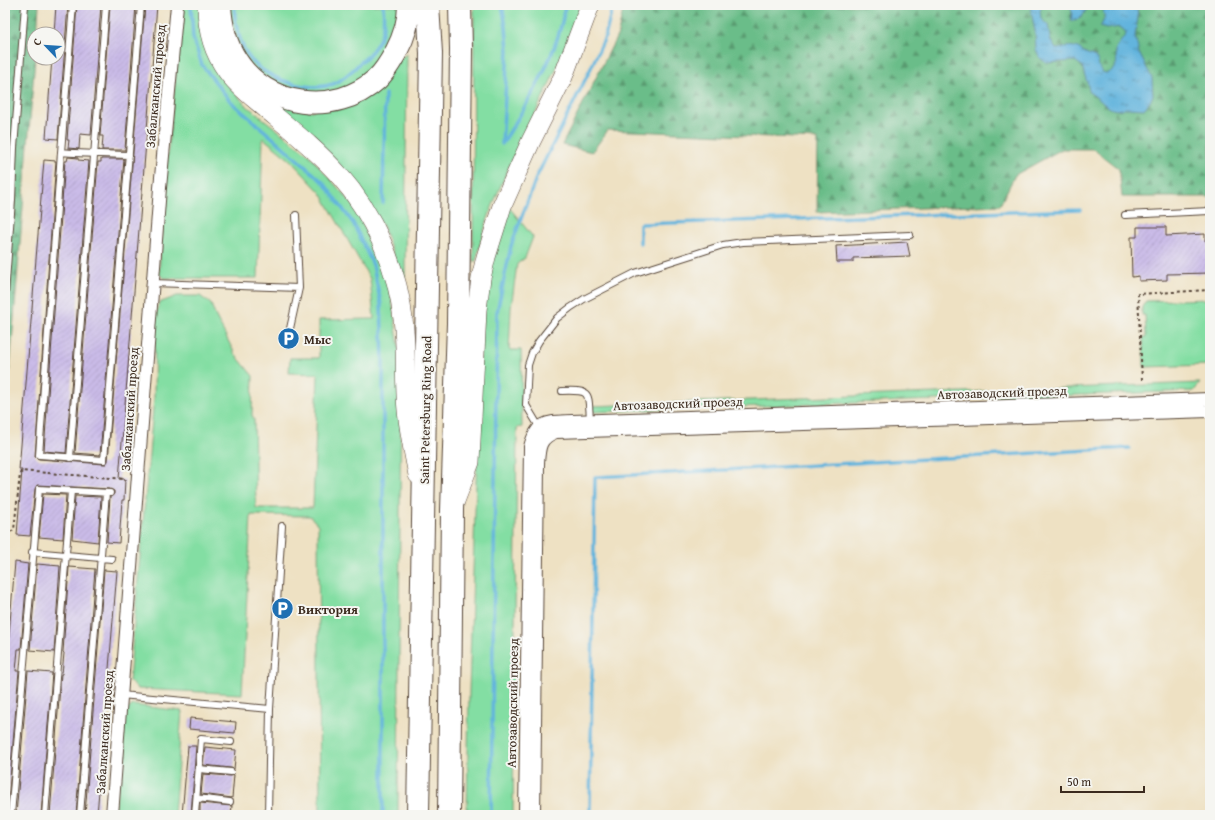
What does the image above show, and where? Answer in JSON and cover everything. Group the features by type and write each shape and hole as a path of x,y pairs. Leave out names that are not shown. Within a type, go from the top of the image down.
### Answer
{"highway":[{"path":"220,5 221,21 225,39 236,60 246,73 260,85 277,95 310,104 329,102 349,97 377,79 390,63 400,44 407,26 409,5"},
{"name":"Saint Petersburg Ring Road","path":"418,815 431,53 428,5"},
{"path":"449,815 452,510 458,323 461,49 460,5"}],"main road":[{"path":"207,5 209,31 217,53 226,70 242,88 307,144 339,175 365,207 383,243 400,299 403,320 407,410 423,506"},
{"path":"452,510 470,462 477,310 481,278 486,257 502,206 531,141 563,76 590,5"}],"street":[{"name":"Забалканский проезд","path":"112,815 160,188 177,5"},
{"name":"Автозаводский проезд","path":"534,815 538,451 542,433 548,422 1210,399"},
{"name":"Автозаводский проезд","path":"524,815 530,447 536,431 550,434 556,432 1210,411"}],"lane":[{"path":"5,295 25,5"},
{"path":"73,5 39,455 104,460 140,5"},
{"path":"70,458 106,5"},
{"path":"61,152 94,155 129,155"},
{"path":"1125,215 1210,211"},
{"path":"288,333 299,288 296,215"},
{"path":"542,433 526,405 527,371 532,353 539,341 557,318 584,299 635,273 723,245 743,242 910,235"},
{"path":"153,284 299,288"},
{"path":"562,390 580,390 585,393 588,397 590,420"},
{"path":"11,815 32,552 39,489 108,493 101,558 80,815"},
{"path":"45,815 71,491"},
{"path":"268,815 270,708 282,526"},
{"path":"32,552 112,559"},
{"path":"121,695 270,708"},
{"path":"195,815 201,739 231,742"},
{"path":"199,769 231,772"},
{"path":"197,798 230,802"}],"path":[{"path":"1142,380 1138,294 1210,290"},
{"path":"5,532 8,533 14,530 21,471 125,479"}],"green space":[{"path":"10,5 39,5 38,26 26,26 26,66 34,66 5,429 5,63"},
{"path":"183,5 200,5 226,83 247,106 308,154 355,207 389,281 401,361 398,815 320,815 318,525 310,516 251,515 242,694 138,689 129,681 154,398 155,319 159,303 177,296 200,296 211,304 235,354 253,376 252,415 254,419 256,508 313,508 318,374 289,373 290,358 319,358 319,320 374,319 370,279 321,193 290,160 263,138 258,278 164,278 159,274 165,181"},
{"path":"227,5 402,5 390,52 366,77 339,91 311,95 284,88 261,76 240,55"},
{"path":"474,5 581,5 557,67 499,190 482,237 476,261 473,261"},
{"path":"624,5 1210,5 1210,197 1122,197 1119,169 1093,149 1062,149 1015,175 1000,205 817,212 818,139 608,130 592,152 562,145 618,34"},
{"path":"407,54 405,277 401,277 383,226 273,102 312,111"},
{"path":"508,206 533,237 525,258 517,264 511,308 509,350 521,350 522,427 517,428 513,815 467,815 469,692 481,332 488,271"},
{"path":"1210,299 1210,365 1144,367 1143,337 1146,337 1145,315 1142,315 1142,307 1146,301"},
{"path":"1200,383 1194,391 594,412 591,410 591,406"},
{"path":"133,705 182,711 174,815 115,815 124,712"}],"water":[{"path":"1030,5 1044,5 1040,10 1041,19 1048,25 1051,41 1056,49 1070,46 1078,48 1094,56 1101,70 1108,73 1117,62 1117,48 1126,34 1120,27 1107,29 1099,27 1104,20 1103,12 1106,5 1137,5 1138,18 1135,36 1139,53 1152,78 1153,95 1150,102 1144,109 1111,109 1090,93 1082,66 1075,61 1046,63 1040,58 1036,50 1035,32"},
{"path":"1070,5 1089,5 1082,17 1075,21 1071,20 1072,12"}],"building":[{"path":"56,5 68,5 66,32 66,26 55,26"},
{"path":"77,5 101,5 91,135 80,134 79,149 68,148 69,140 67,140"},
{"path":"110,5 136,5 125,150 102,150 103,136 100,136"},
{"path":"145,5 157,5 119,479 125,479 119,543 107,542 110,497 114,494 114,491 110,489 37,485 35,489 30,536 17,535 22,470 19,470 44,160 56,161 35,457 39,459 104,464 108,461"},
{"path":"51,66 63,66 58,139 46,138"},
{"path":"68,157 89,161 66,453 44,451 65,161 67,161"},
{"path":"101,159 124,159 100,455 75,453 98,162 101,162"},
{"path":"1137,227 1166,227 1166,236 1205,234 1205,241 1210,241 1210,273 1167,274 1167,280 1139,281 1139,276 1132,277 1131,237 1137,237"},
{"path":"907,242 910,256 853,258 853,262 837,262 836,246"},
{"path":"43,494 66,495 63,539 39,537"},
{"path":"75,496 101,497 98,542 72,539"},
{"path":"15,562 28,564 21,649 18,649 16,671 19,671 7,815 5,815 5,683"},
{"path":"37,564 60,566 54,652 30,650"},
{"path":"69,567 95,569 76,815 50,815 64,653"},
{"path":"104,570 117,571 97,815 85,815"},
{"path":"28,671 52,673 41,815 16,815"},
{"path":"190,718 236,722 235,733 189,729"},
{"path":"188,746 196,746 191,815 182,815"},
{"path":"205,747 236,750 234,769 203,765"},
{"path":"203,774 234,775 232,798 201,794"},
{"path":"200,803 232,806 231,815 200,815"}],"waterway":[{"path":"191,5 193,38 202,65 231,102 324,183 353,223 373,265 381,304 383,362 383,815"},
{"path":"235,5 235,19 238,34 244,49 251,60 258,67 278,78 312,87 336,83 372,51 377,45 382,31 384,15 383,5"},
{"path":"502,5 508,51 502,144 532,95 541,77 557,41 565,5"},
{"path":"491,815 497,312 511,246 536,178 605,37 613,5"},
{"path":"383,203 385,94"},
{"path":"640,243 640,224 1080,210"},
{"path":"590,815 595,477 1129,448"}],"place":[{"name":"Мыс","path":"288,339"},
{"name":"Виктория","path":"282,609"}]}
